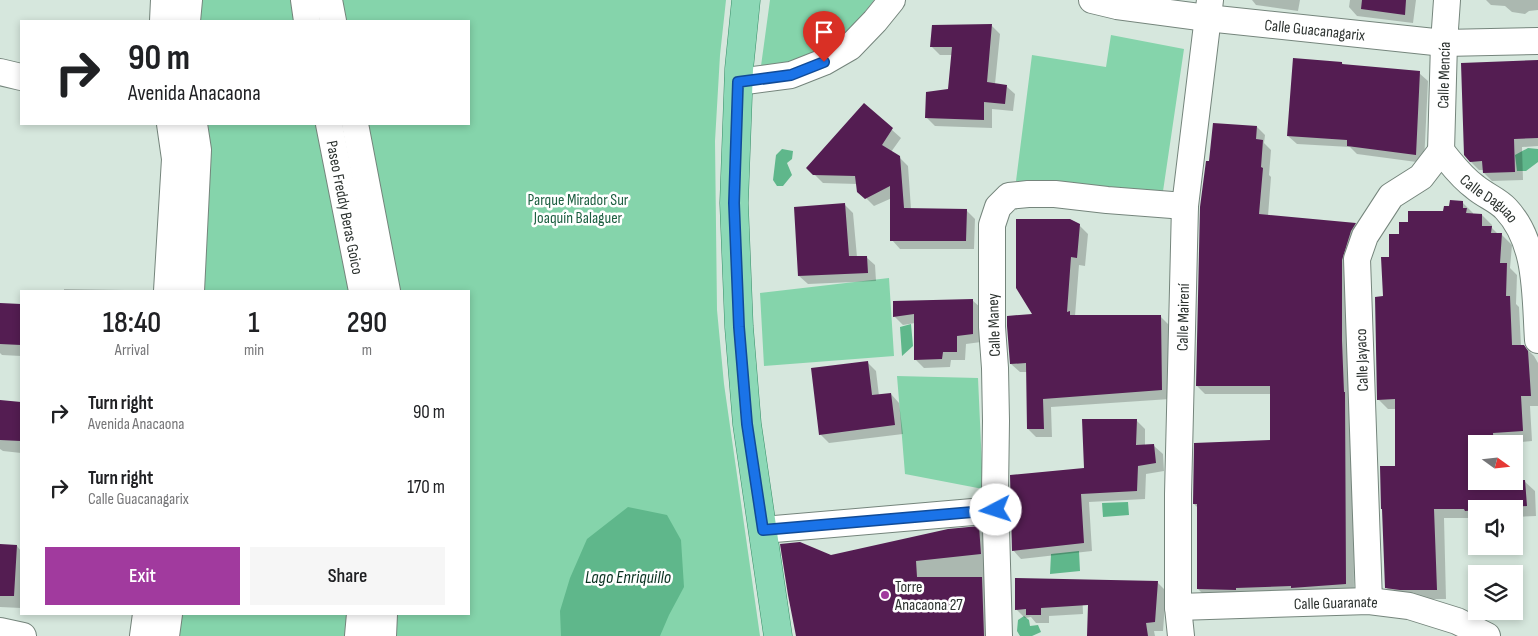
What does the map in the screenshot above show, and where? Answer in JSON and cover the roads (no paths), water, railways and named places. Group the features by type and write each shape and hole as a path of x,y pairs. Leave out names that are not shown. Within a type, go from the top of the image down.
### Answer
{"main road":[{"path":"746,0 738,82 734,203 739,327 747,424 778,636"}],"street":[{"path":"163,20 164,0"},
{"path":"187,20 189,0"},
{"path":"304,0 307,20"},
{"path":"330,0 333,20"},
{"path":"738,82 791,75 824,62 850,47 892,0"},
{"name":"Calle Guacanagarix","path":"1092,0 1117,6 1208,9 1444,43 1538,41"},
{"name":"Calle Mencía","path":"1441,151 1447,0"},
{"name":"Calle Mairení","path":"1180,636 1178,607 1178,494 1185,206 1208,9"},
{"path":"0,72 20,77"},
{"path":"167,290 175,159 170,125"},
{"path":"191,290 198,150 194,125"},
{"name":"Paseo Freddy Beras Goico","path":"329,125 362,290"},
{"name":"Paseo Freddy Beras Goico","path":"355,125 387,290"},
{"name":"Calle Daguao","path":"1441,151 1458,173 1475,188 1506,209 1525,236 1533,261 1538,340"},
{"name":"Calle Jayaco","path":"1368,601 1357,260 1364,236 1391,196 1421,178 1441,151"},
{"name":"Calle Maney","path":"999,636 995,368 992,327 992,225 998,207 1009,196 1028,194 1055,194 1185,206"},
{"path":"763,530 996,510"},
{"name":"Calle Guaranate","path":"1178,607 1368,601 1409,606 1458,621 1487,636"},
{"path":"143,636 146,615"},
{"path":"166,636 169,615"},
{"path":"358,636 360,615"},
{"path":"383,636 384,615"},
{"path":"0,631 23,636"}],"water":[{"path":"1528,148 1538,149 1538,162 1526,171 1517,171 1515,155"},
{"path":"782,149 793,151 792,159 787,163 792,175 783,186 777,186 773,180 776,155"},
{"path":"911,324 913,346 902,356 900,327"},
{"path":"1128,502 1129,515 1103,517 1102,503"},
{"name":"Lago Enriquillo","path":"628,507 667,515 681,540 684,587 660,636 561,636 560,611 570,578 587,539"},
{"path":"1079,551 1080,571 1050,574 1051,554"},
{"path":"1024,616 1029,620 1030,626 1038,625 1041,632 1032,636 1020,636 1017,631 1018,620"}],"place":[{"name":"Torre Anacaona 27","path":"885,595"}],"park label":[{"name":"Parque Mirador Sur Joaquín Balaguer","path":"578,208"}]}
